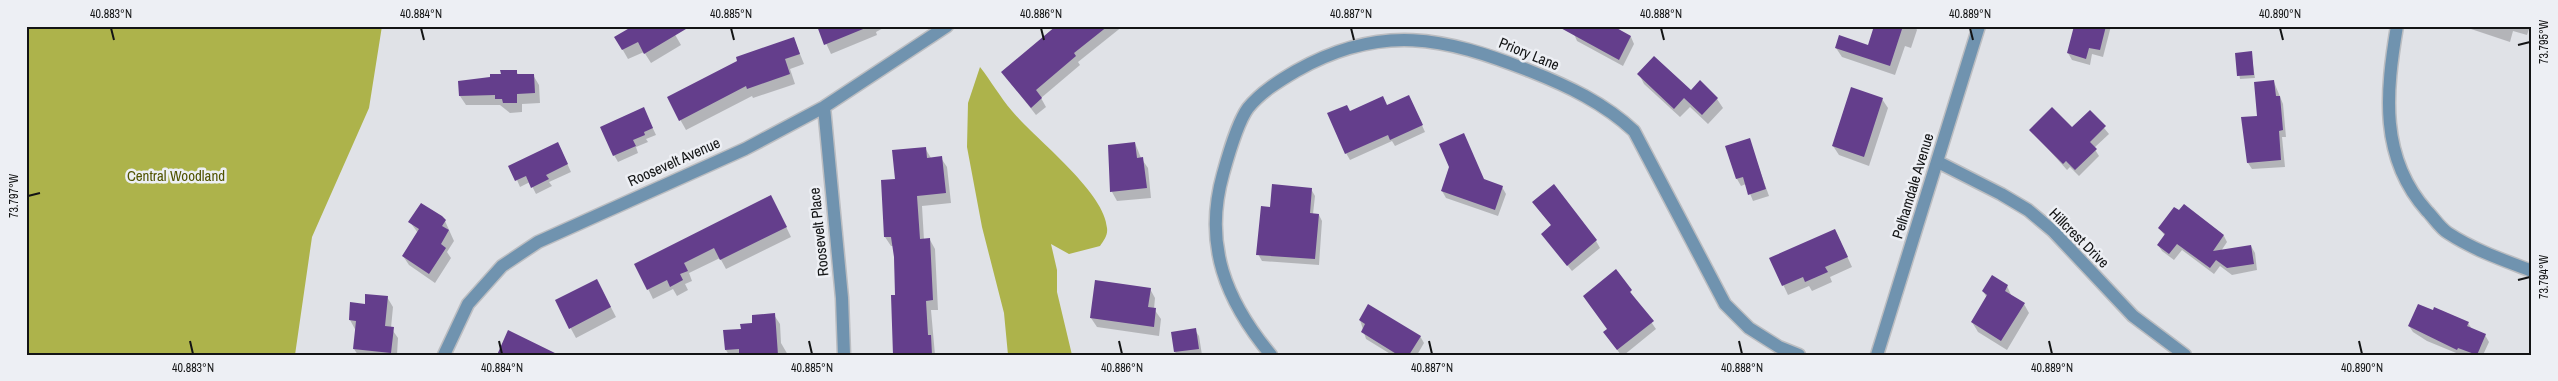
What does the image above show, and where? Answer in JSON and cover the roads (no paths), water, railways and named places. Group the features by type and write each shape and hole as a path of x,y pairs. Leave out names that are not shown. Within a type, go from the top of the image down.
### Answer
{"street":[{"name":"Roosevelt Avenue","path":"444,355 468,304 502,266 531,247 663,184 744,149 824,107 947,26"},
{"name":"Pelhamdale Avenue","path":"1878,355 1979,26"},
{"path":"2397,26 2389,76 2388,113 2394,144 2403,174 2421,204 2446,232 2493,257 2532,271"},
{"name":"Priory Lane","path":"1272,355 1253,333 1237,307 1219,259 1214,214 1219,188 1236,134 1248,109 1276,83 1294,72 1327,55 1354,46 1407,39 1448,44 1492,56 1580,93 1615,113 1634,131 1725,304 1749,328 1779,347 1799,355"},
{"name":"Roosevelt Place","path":"824,107 842,298 844,355"},
{"name":"Hillcrest Drive","path":"1938,162 2028,210 2052,231 2133,316 2185,355"}],"park label":[{"name":"Central Woodland","path":"176,176"}]}
